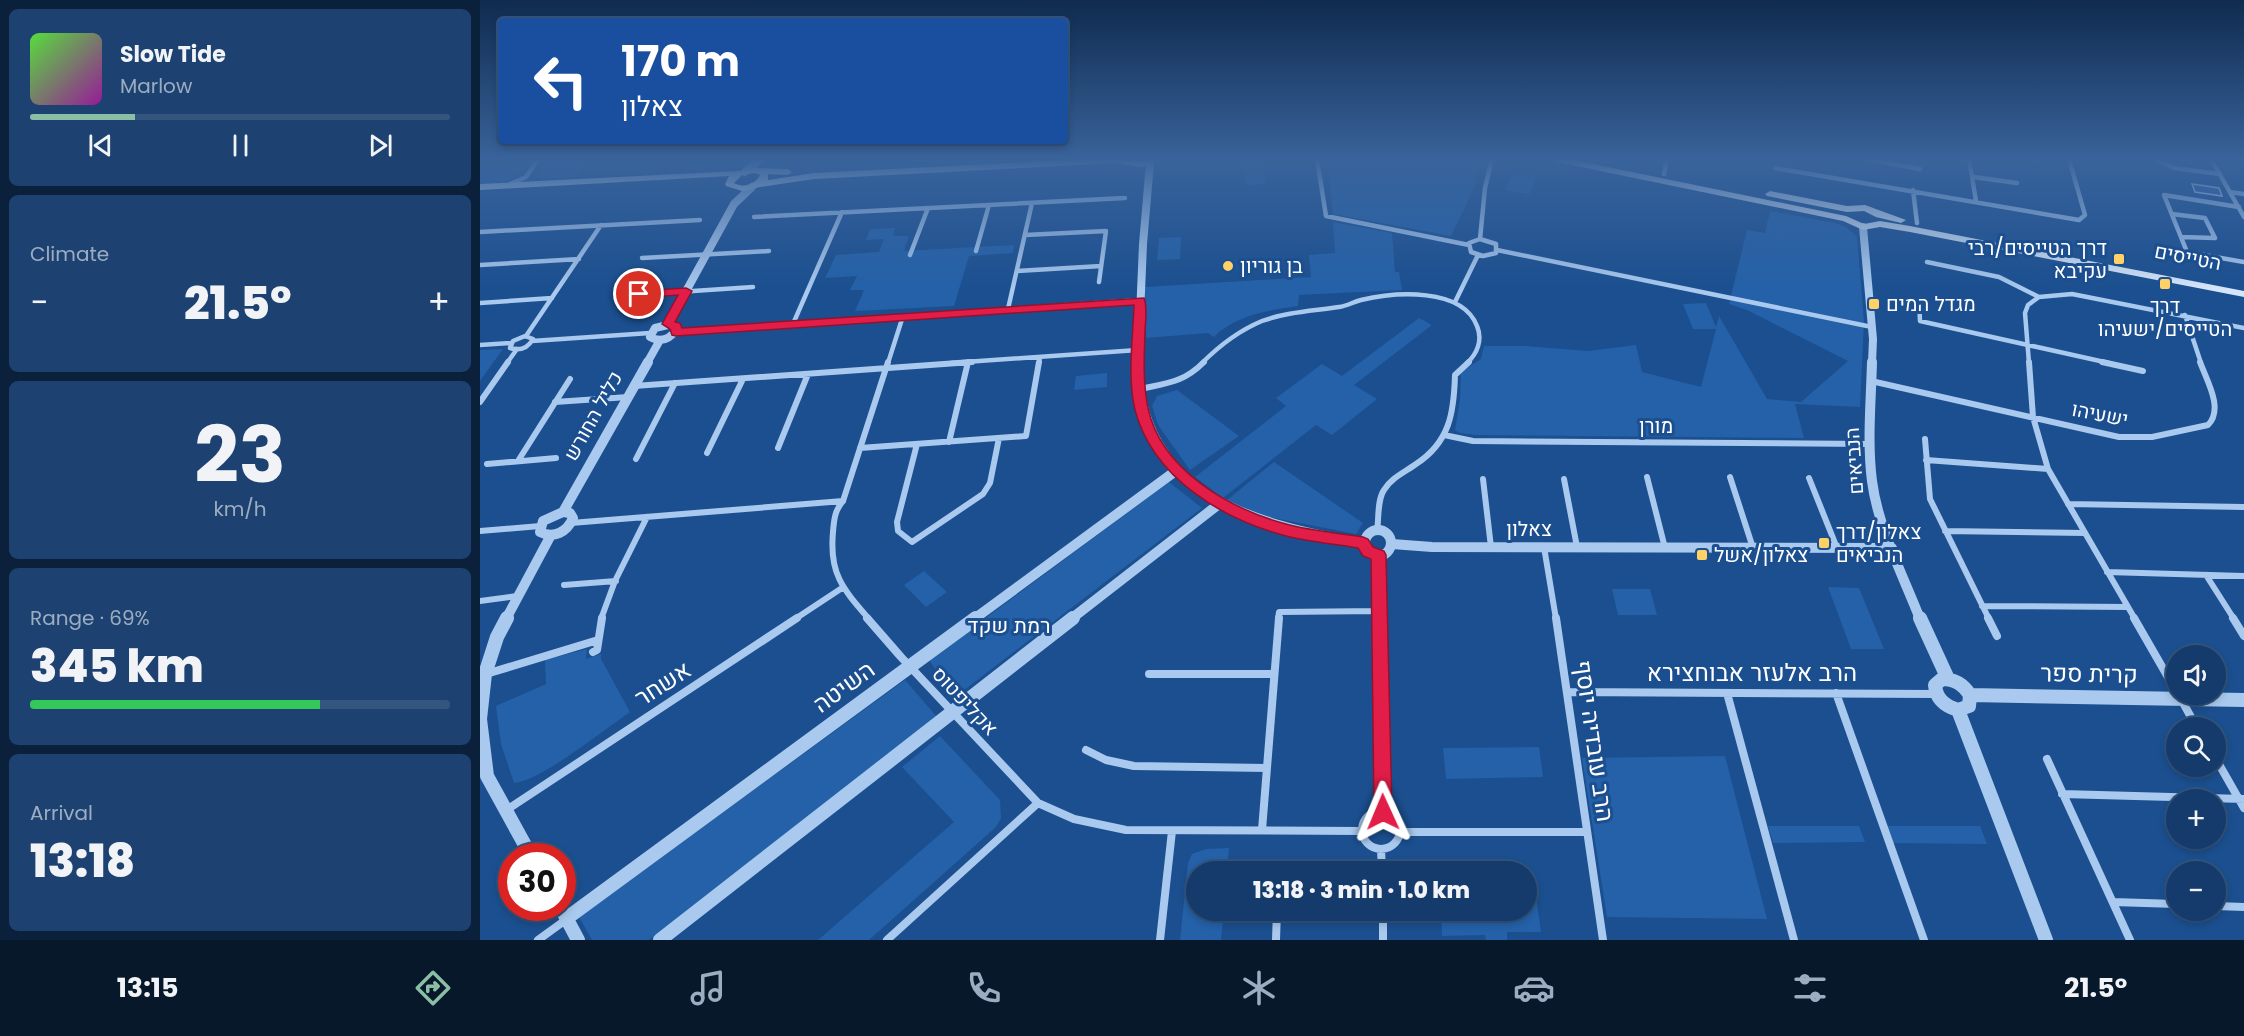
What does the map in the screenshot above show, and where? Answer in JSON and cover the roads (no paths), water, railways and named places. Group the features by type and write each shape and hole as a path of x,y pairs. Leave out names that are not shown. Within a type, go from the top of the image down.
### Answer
{"main road":[{"path":"1787,203 1846,214 1862,207 1879,220 1872,227 1863,227 1846,214 1795,203"},
{"name":"הטייסים","path":"1879,220 1917,224 2244,286"},
{"name":"הטייסים","path":"1879,220 2244,294"}],"street":[{"path":"754,217 1020,203"},
{"path":"1008,309 1032,203"},
{"path":"1147,203 1138,350 1139,389 1144,419 1149,431 1177,470 1219,504 1287,530 1363,543"},
{"path":"1324,203 1326,216 1469,245 1480,238 1493,242 1497,250"},
{"path":"1480,238 1484,203"},
{"path":"1914,203 1917,224"},
{"path":"1980,203 2079,220 2085,215 2082,203"},
{"path":"2167,203 2187,252 2244,262"},
{"path":"2213,203 2239,207"},
{"path":"2237,203 2244,217"},
{"path":"668,324 734,204"},
{"path":"976,251 989,205"},
{"path":"910,255 927,208"},
{"path":"793,324 842,213"},
{"path":"2172,214 2205,218 2215,237 2181,237"},
{"path":"480,232 700,220"},
{"path":"480,345 511,343 526,336 601,225"},
{"name":"הנביאים","path":"1863,227 1872,327 1869,444 1873,490 1892,548 1920,619 1948,679"},
{"path":"1025,235 1106,231 1099,282"},
{"path":"1469,245 1471,252 1478,255 1492,255 1497,250"},
{"path":"1497,250 1872,327"},
{"path":"642,258 769,251"},
{"path":"1455,302 1478,255"},
{"path":"480,265 579,259"},
{"path":"1927,262 2017,283 2039,297"},
{"path":"1017,271 1101,266"},
{"path":"618,296 753,287"},
{"path":"2166,674 2048,470 2033,417 2025,313 2028,305 2039,297 2072,294 2244,328"},
{"path":"1139,389 1182,380 1191,375 1220,345 1239,332 1263,321 1296,312 1342,307 1360,300 1419,296 1455,302 1473,316 1479,330 1475,356 1455,375 1454,408 1444,435 1427,457 1390,482 1382,492 1377,531"},
{"path":"480,303 552,298"},
{"path":"650,333 651,339 660,340 676,332 1140,300"},
{"path":"1919,300 1920,321 2143,371"},
{"name":"ישעיהו","path":"1871,381 2119,437 2152,437 2208,425 2214,419 2216,409 2185,315"},
{"name":"אקליפטוס","path":"903,316 843,501 837,508 831,550 834,570 842,588 910,666 1038,804 1074,819 1108,828 1172,831 1362,831"},
{"path":"480,402 517,349 532,341 650,333 668,324 676,326 676,332"},
{"path":"526,336 532,338 532,341"},
{"name":"כליל החורש","path":"563,512 660,340"},
{"path":"511,343 510,348 517,349"},
{"path":"634,386 1138,350"},
{"path":"860,448 1026,436 1040,357"},
{"path":"949,442 968,362"},
{"path":"778,448 808,374"},
{"path":"518,461 570,379"},
{"path":"707,453 742,379"},
{"path":"636,459 675,383"},
{"path":"555,402 628,397"},
{"name":"מורן","path":"1444,435 1473,441 1869,444"},
{"path":"917,444 897,522 898,531 912,542 984,494 990,483 999,438"},
{"path":"1925,439 1930,499 1997,636"},
{"path":"487,464 556,458"},
{"path":"1926,460 2048,470"},
{"name":"השיטה","path":"576,904 910,666 1177,470"},
{"path":"1647,477 1665,548"},
{"path":"1730,477 1753,548"},
{"path":"1483,478 1491,547"},
{"path":"1564,478 1577,547"},
{"path":"1809,478 1837,548"},
{"path":"571,523 572,515 563,512 548,517 540,526 539,531 542,534 551,535 561,532 571,523 843,501"},
{"path":"660,940 1219,504"},
{"path":"2068,504 2244,507"},
{"path":"593,652 597,650 602,616 647,517"},
{"path":"480,531 540,526"},
{"path":"1377,531 1389,536 1392,544 1387,552 1378,555 1368,552 1363,543 1367,535 1377,531"},
{"path":"1945,531 2085,533"},
{"path":"523,843 487,776 483,760 480,719 483,675 497,637 551,535"},
{"name":"צאלון","path":"1392,544 1491,547 1892,548"},
{"name":"הרב עובדיה יוסף","path":"1544,547 1568,692 1603,940"},
{"path":"1378,555 1383,812"},
{"path":"2107,572 2244,576"},
{"path":"2206,575 2244,636"},
{"path":"564,585 616,582"},
{"name":"אשחר","path":"505,812 842,588"},
{"path":"480,600 518,596"},
{"path":"1982,606 2127,607"},
{"path":"1262,830 1279,612 1380,611"},
{"path":"483,675 598,640"},
{"path":"1149,674 1274,674"},
{"path":"1942,679 1948,679 1958,682 1970,695 1969,706 1958,710 1942,703 1936,694 1935,685 1942,679"},
{"name":"הרב אלעזר אבוחצירא","path":"1568,692 1936,694"},
{"path":"1727,693 1794,940"},
{"path":"1836,693 1924,940"},
{"name":"קרית ספר","path":"1970,695 2166,695"},
{"name":"קרית ספר","path":"2226,699 2244,700"},
{"path":"1958,710 2046,940"},
{"path":"1086,750 1106,760 1134,766 1267,768"},
{"path":"2046,759 2130,940"},
{"path":"2226,775 2244,808"},
{"path":"2062,794 2241,799"},
{"path":"887,940 1038,804"},
{"path":"1383,812 1395,819 1400,832 1393,845 1381,849 1368,844 1362,831 1367,817 1383,812"},
{"path":"1160,940 1172,831"},
{"path":"1400,832 1587,832"},
{"path":"1381,849 1382,861"},
{"path":"2113,902 2166,904"},
{"path":"2226,906 2244,907"},
{"name":"השיטה","path":"538,940 556,921"},
{"path":"568,921 578,940"},
{"path":"1276,940 1277,921"},
{"path":"1383,921 1383,940"}],"place":[{"name":"דרך הטייסים/רבי עקיבא","path":"2119,259"},
{"name":"בן גוריון","path":"1228,266"},
{"name":"דרך הטייסים/ישעיהו","path":"2165,284"},
{"name":"מגדל המים","path":"1874,304"},
{"name":"צאלון/דרך הנביאים","path":"1824,543"},
{"name":"צאלון/אשל","path":"1702,555"}],"district":[{"name":"רמת שקד","path":"1009,626"}]}
